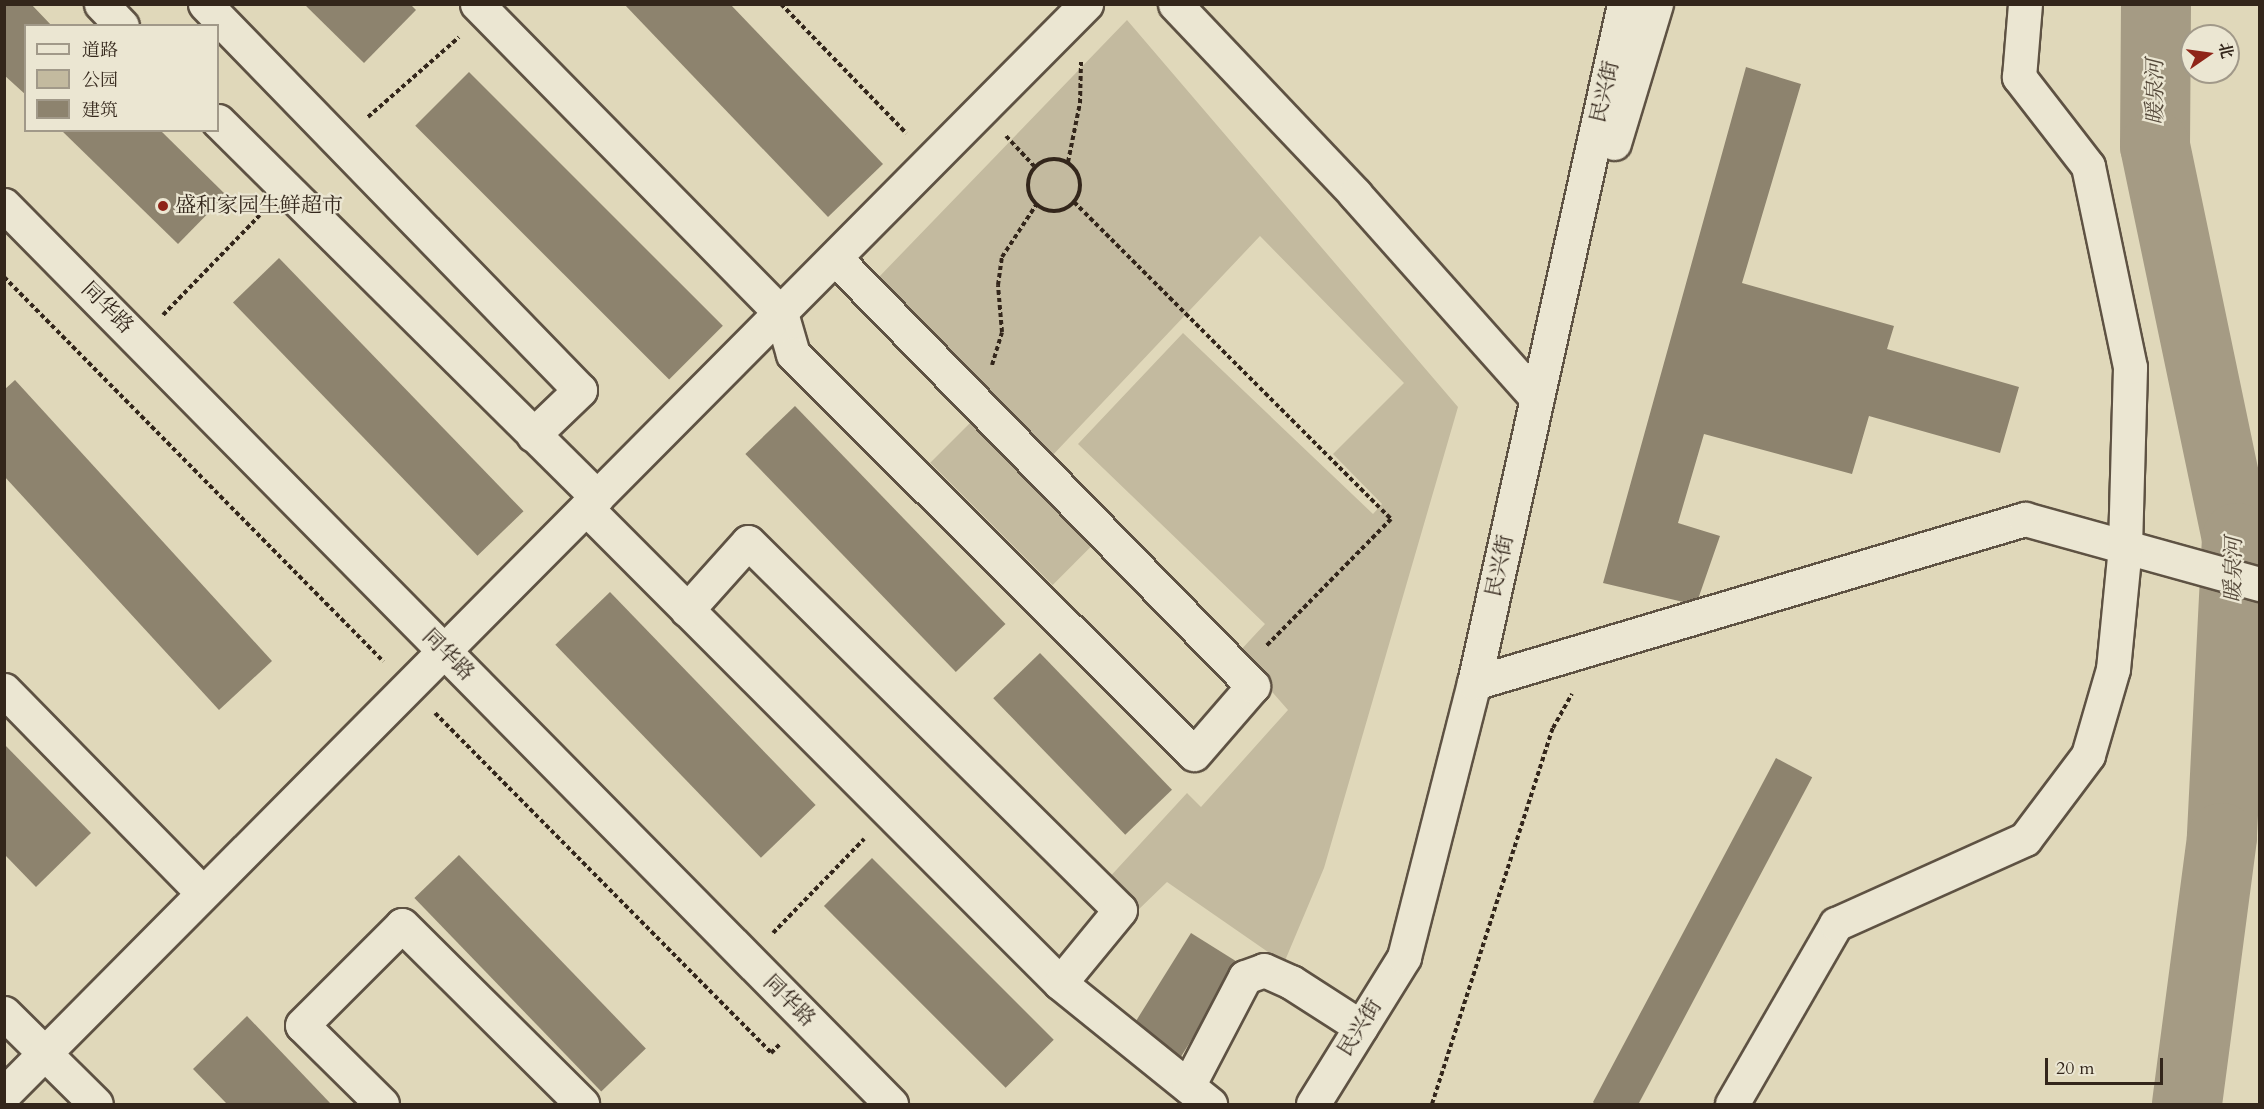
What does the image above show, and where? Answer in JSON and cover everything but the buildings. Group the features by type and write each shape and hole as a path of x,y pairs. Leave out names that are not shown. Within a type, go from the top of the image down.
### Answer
{"street":[{"path":"101,4 120,24"},
{"path":"205,4 580,390 532,435"},
{"path":"477,4 781,313 793,354 1194,754 1253,686 835,258"},
{"path":"1174,4 1355,194 1537,398"},
{"name":"民兴街","path":"1313,1104 1404,957 1474,683 1624,4"},
{"path":"1537,398 1656,4"},
{"path":"1732,1104 1836,924 2025,839 2088,755 2113,669 2125,547 2130,368 2088,166 2019,77 2025,4"},
{"path":"4,1094 1084,7"},
{"path":"219,122 532,435 687,609 1060,984 1199,1095 1245,977 1264,970 1291,982 1361,1027"},
{"name":"同华路","path":"4,205 891,1104"},
{"path":"1474,683 2025,519 2259,584"},
{"path":"687,609 748,542 1120,910 1060,984"},
{"path":"4,690 203,894"},
{"path":"382,1104 302,1025 402,925 582,1104"},
{"path":"4,1013 96,1104"}],"path":[{"path":"781,4 933,160"},
{"path":"1068,162 1080,103 1084,7"},
{"path":"1051,158 1068,162 1079,176 1079,194 1074,202 1060,211 1036,205 1027,182 1034,166 1051,158"},
{"path":"1074,202 1391,519 1240,673"},
{"path":"969,395 995,361 1002,332 998,285 1002,257 1036,205"},
{"path":"1432,1104 1553,728 1566,700 1575,692"},
{"path":"747,959 889,813"}],"green space":[{"path":"1127,20 1458,407 1324,868 1284,963 1167,882 1136,912 1106,881 1187,793 1201,807 1288,710 1238,653 1265,624 1078,444 1183,333 1373,514 1382,504 1333,454 1404,383 1260,236 1050,458 877,288 878,278"},
{"path":"972,421 1094,543 1053,585 930,463"}],"waterway":[{"name":"暖泉河","path":"2156,4 2155,146 2237,538 2222,838 2187,1104"}],"place":[{"name":"盛和家园生鲜超市","path":"163,206"}]}
